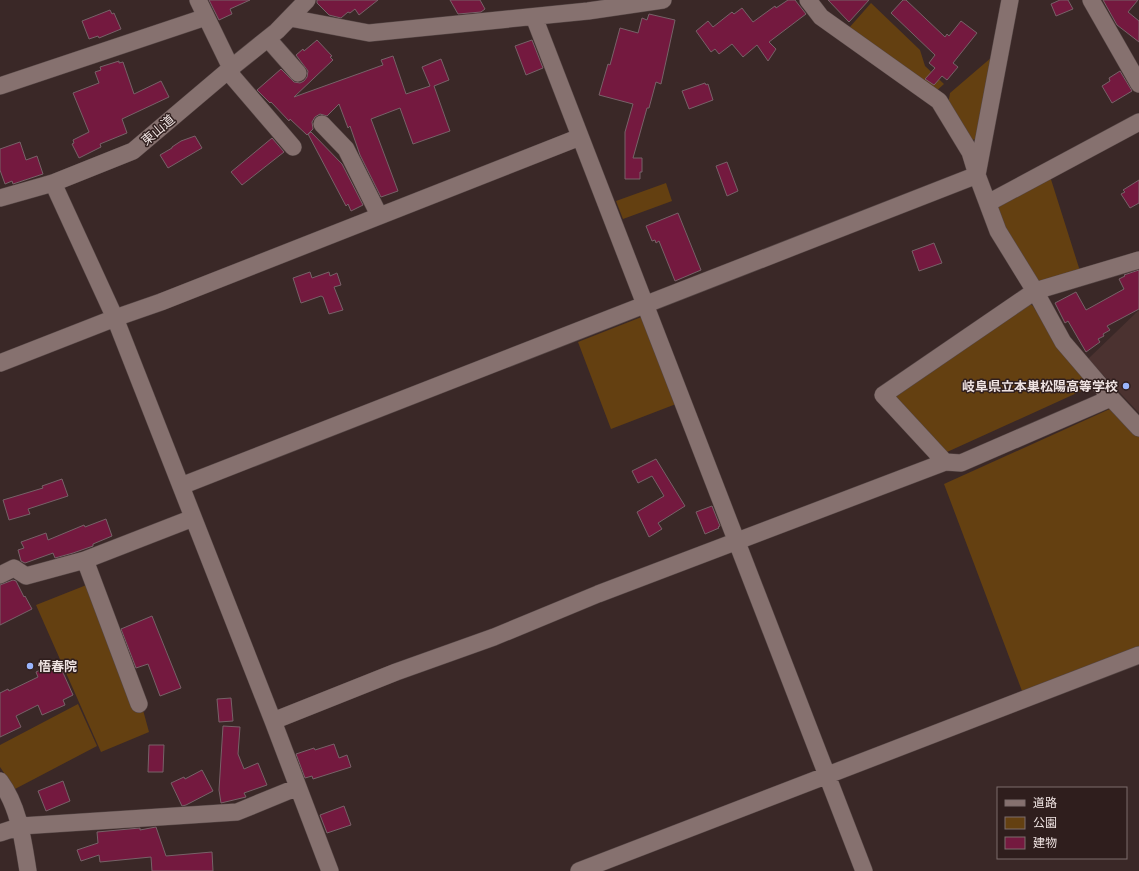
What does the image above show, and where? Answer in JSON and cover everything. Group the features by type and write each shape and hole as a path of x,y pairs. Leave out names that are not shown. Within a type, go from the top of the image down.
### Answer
{"street":[{"path":"198,0 231,68 232,76 293,147"},
{"name":"東山道","path":"0,198 53,183 133,151 231,68 268,39 307,0"},
{"path":"290,18 369,33 534,16 586,5 663,0"},
{"path":"808,0 821,17 939,101 970,152 998,231 1035,291 1063,342 1139,428"},
{"path":"978,174 1010,0"},
{"path":"1091,0 1139,84"},
{"path":"534,16 864,871"},
{"path":"0,86 206,17"},
{"path":"268,39 298,73"},
{"path":"988,202 1139,122"},
{"path":"322,124 346,149 379,215"},
{"path":"0,363 115,318 161,302 580,137"},
{"path":"181,486 978,174"},
{"path":"53,183 115,318 273,721 330,871"},
{"path":"945,462 883,395 1035,291 1139,260"},
{"path":"273,721 396,672 494,636 598,594 945,462 961,463 1111,398"},
{"path":"0,575 14,568 26,576 85,560 193,518"},
{"path":"85,560 140,704"},
{"path":"579,871 827,774 1139,655"},
{"path":"0,781 7,791 21,826 28,871"},
{"path":"0,832 21,826 237,812 298,787"}],"shaded area":[{"name":"岐阜県立本巣松陽高等学校","path":"1139,310 1139,413 1088,359"}],"green space":[{"path":"871,3 920,50 925,66 944,84 935,92 849,28"},
{"path":"992,57 979,138 969,141 948,105 950,93"},
{"path":"1048,170 1080,271 1038,281 1032,278 992,204"},
{"path":"666,183 672,201 623,219 616,201"},
{"path":"1028,302 1033,306 1058,346 1090,387 947,452 893,396"},
{"path":"644,316 676,404 611,429 578,342"},
{"path":"1112,408 1139,437 1139,646 1022,691 944,484"},
{"path":"89,584 143,710 149,732 101,752 36,605"},
{"path":"78,704 97,746 15,789 0,767 0,745"}],"building":[{"path":"209,0 250,0 230,9 232,14 219,20"},
{"path":"317,0 378,0 359,15 355,9 350,13 348,12 341,18 329,15 317,3"},
{"path":"450,0 480,0 485,9 481,12 458,14"},
{"path":"788,0 795,0 806,14 769,42 776,49 768,61 757,45 743,57 732,44 719,54 715,49 711,52 696,31 708,21 713,27 732,12 734,14 742,8 753,22 775,6 776,8"},
{"path":"828,0 869,0 849,22"},
{"path":"903,0 906,0 945,37 947,34 949,36 961,21 977,33 953,63 958,67 947,80 942,76 934,85 925,79 935,68 929,63 935,55 891,13"},
{"path":"1060,0 1068,0 1073,9 1056,16 1051,4"},
{"path":"1103,0 1138,0 1128,12 1139,21 1139,42 1117,25"},
{"path":"110,10 112,14 114,13 121,29 99,38 98,36 89,39 82,21"},
{"path":"649,14 675,20 661,84 656,82 633,158 642,158 642,172 640,172 640,179 625,179 625,132 633,104 599,95 608,64 610,65 620,28 638,33 642,18 647,20"},
{"path":"317,40 332,56 330,57 333,60 294,97 383,65 381,60 393,56 406,94 430,86 422,67 441,59 449,80 434,86 450,131 413,144 400,108 371,119 398,191 381,197 360,155 350,126 348,128 339,104 327,116 320,114 315,117 312,122 313,129 307,135 290,119 289,121 257,90 281,69 294,82 300,83 304,81 307,77 308,71 296,55 303,49 304,51"},
{"path":"532,40 543,68 526,75 515,46"},
{"path":"119,61 119,63 123,62 134,94 161,81 169,97 122,119 127,133 100,144 101,147 79,158 72,144 74,143 73,140 89,132 73,93 99,83 95,72 101,70 100,67"},
{"path":"1120,71 1132,91 1112,103 1102,86 1110,81 1109,78"},
{"path":"705,83 706,85 708,84 713,100 689,109 682,91"},
{"path":"311,132 342,164 363,205 351,211 348,204 346,206 308,134"},
{"path":"195,136 202,148 168,168 160,155 181,141"},
{"path":"272,138 284,152 242,185 231,172"},
{"path":"20,142 26,160 37,156 43,174 13,184 12,181 5,184 0,170 0,149"},
{"path":"727,162 738,191 727,196 716,166"},
{"path":"1139,180 1139,203 1130,208 1121,194 1125,192 1123,190"},
{"path":"678,213 701,270 675,281 659,241 656,243 655,240 652,241 646,226"},
{"path":"934,243 942,263 919,271 912,251"},
{"path":"1139,270 1139,309 1107,326 1110,330 1098,339 1100,342 1086,352 1068,321 1065,323 1055,303 1076,292 1086,310 1124,289 1119,279 1125,276 1124,275"},
{"path":"310,272 312,278 329,272 330,276 337,273 341,285 334,287 343,310 329,314 323,297 321,296 301,303 293,278"},
{"path":"656,459 685,506 658,523 662,529 649,537 637,512 664,496 652,476 638,483 632,471"},
{"path":"62,479 68,496 28,509 30,514 9,520 3,500 43,488 42,486"},
{"path":"712,506 720,526 718,527 719,528 705,534 696,512"},
{"path":"106,519 112,536 93,544 93,546 55,558 53,553 25,563 21,561 18,550 24,548 21,542 46,533 48,540 84,525 85,527"},
{"path":"13,580 16,581 32,609 0,625 0,585"},
{"path":"152,616 181,688 160,696 148,664 136,668 121,629"},
{"path":"49,666 51,671 60,666 73,695 63,700 65,705 42,715 38,705 16,716 21,727 0,737 0,693 8,689 9,691 38,677 36,672"},
{"path":"231,698 233,721 219,722 217,699"},
{"path":"223,726 240,727 238,754 244,769 258,763 267,785 244,793 246,797 221,803 219,790"},
{"path":"334,744 339,758 347,755 351,767 313,779 312,776 305,778 296,754 314,748 315,750"},
{"path":"149,745 164,745 163,772 148,772"},
{"path":"202,770 213,791 182,806 171,783 184,777 185,779"},
{"path":"63,781 70,801 46,811 38,791"},
{"path":"344,806 351,825 327,833 320,815"},
{"path":"156,827 166,856 212,852 213,871 152,871 151,857 100,862 99,855 81,861 77,850 98,843 97,832 140,828 140,830"}],"place":[{"name":"岐阜県立本巣松陽高等学校","path":"1126,386"},
{"name":"悟春院","path":"30,666"}]}
